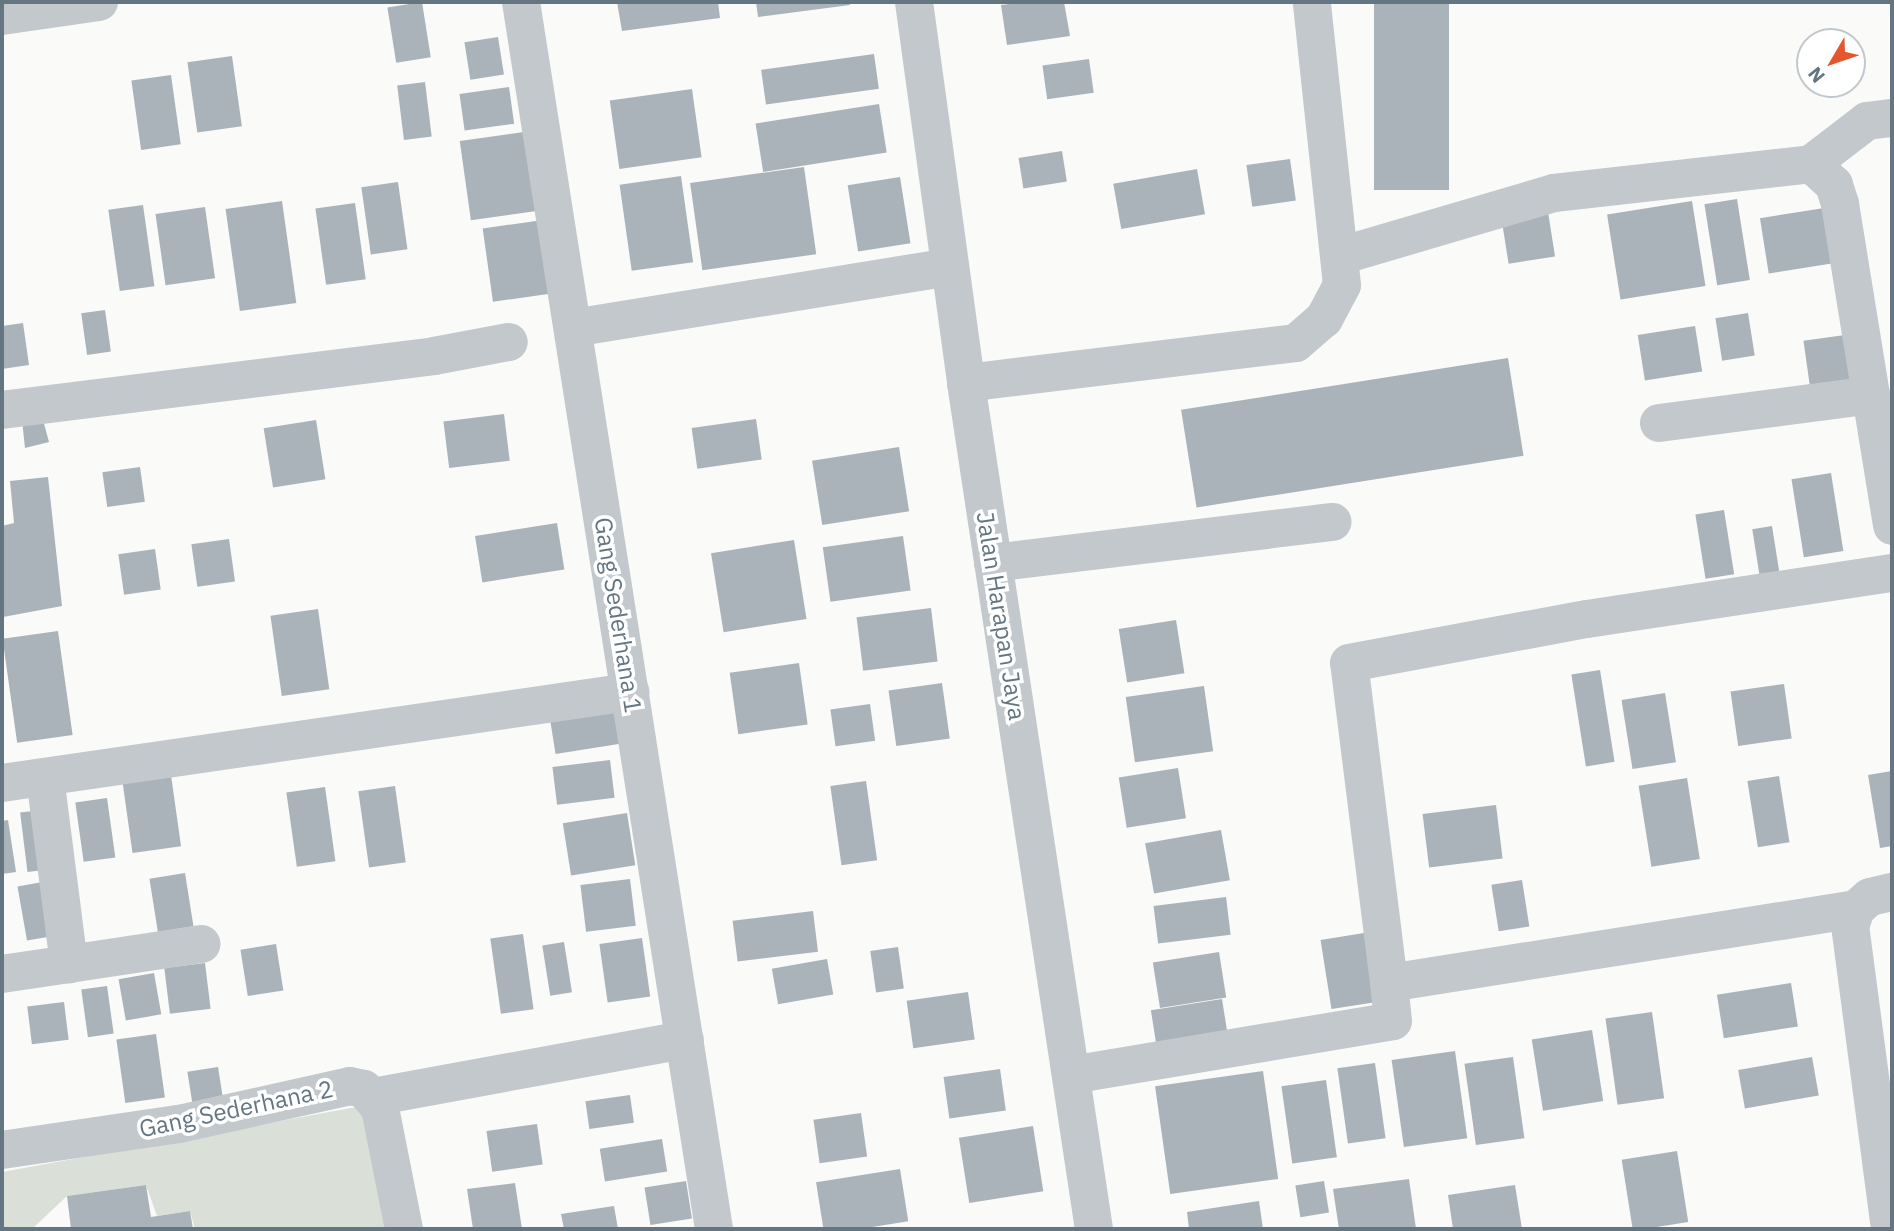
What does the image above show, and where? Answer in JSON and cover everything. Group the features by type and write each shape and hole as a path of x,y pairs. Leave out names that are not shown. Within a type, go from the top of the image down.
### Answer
{"street":[{"path":"2,16 99,2"},
{"name":"Gang Sederhana 1","path":"521,2 714,1229"},
{"name":"Jalan Harapan Jaya","path":"914,2 966,383 1094,1229"},
{"path":"966,383 1296,343 1324,320 1342,285 1312,2"},
{"path":"1340,256 1553,193 1811,164 1867,121 1892,118"},
{"path":"1811,164 1834,185 1840,204 1892,526"},
{"path":"573,328 950,267"},
{"path":"2,410 435,356 509,342"},
{"path":"1659,423 1871,395"},
{"path":"993,562 1333,522"},
{"path":"1071,1075 1393,1021 1349,663 1587,619 1892,573"},
{"path":"2,783 630,692"},
{"path":"45,777 69,964"},
{"path":"1891,1229 1850,927 1856,909 1870,897 1892,892"},
{"path":"1389,983 1856,909"},
{"path":"2,974 201,944"},
{"path":"404,1229 380,1108 373,1097 685,1040"},
{"name":"Gang Sederhana 2","path":"2,1150 178,1124 351,1086 373,1097"}],"shaded area":[{"path":"367,1105 385,1229 195,1229 190,1211 157,1216 146,1185 67,1196 32,1229 2,1229 2,1172"}],"building":[{"path":"422,2 431,57 396,63 387,7"},
{"path":"617,2 718,2 720,18 622,31"},
{"path":"756,2 850,2 850,5 758,17"},
{"path":"1064,2 1070,36 1007,45 1001,5"},
{"path":"1374,2 1449,2 1449,190 1374,190"},
{"path":"498,37 504,75 470,80 464,42"},
{"path":"874,54 879,89 766,105 761,70"},
{"path":"232,56 242,126 197,133 187,62"},
{"path":"1089,59 1094,93 1047,99 1042,66"},
{"path":"171,75 181,144 141,150 131,81"},
{"path":"425,82 432,137 404,140 397,85"},
{"path":"509,87 514,124 465,131 459,94"},
{"path":"692,89 702,157 619,169 610,101"},
{"path":"879,104 887,152 763,172 756,124"},
{"path":"538,130 549,209 471,220 460,141"},
{"path":"1062,151 1067,182 1023,189 1019,158"},
{"path":"1290,159 1296,201 1252,207 1246,165"},
{"path":"804,167 816,254 702,270 690,183"},
{"path":"1197,169 1205,214 1121,229 1113,184"},
{"path":"681,176 693,262 632,271 620,185"},
{"path":"900,177 910,243 858,251 848,185"},
{"path":"398,182 407,249 371,254 361,187"},
{"path":"1737,199 1750,280 1717,285 1704,204"},
{"path":"282,201 296,303 240,311 226,209"},
{"path":"1692,201 1705,286 1621,299 1607,214"},
{"path":"355,203 366,279 326,285 315,209"},
{"path":"143,205 154,286 120,291 108,210"},
{"path":"1837,206 1846,261 1769,274 1760,218"},
{"path":"205,207 215,278 166,285 155,214"},
{"path":"1548,212 1555,256 1509,264 1502,219"},
{"path":"550,219 560,292 493,302 483,228"},
{"path":"105,310 111,352 87,355 81,313"},
{"path":"1748,313 1755,355 1722,361 1715,318"},
{"path":"23,323 29,365 2,369 2,326"},
{"path":"1695,326 1702,371 1645,381 1638,335"},
{"path":"1852,334 1859,383 1810,389 1803,341"},
{"path":"1508,358 1523,456 1197,508 1181,410"},
{"path":"504,414 510,461 449,468 443,421"},
{"path":"756,419 762,460 697,469 692,428"},
{"path":"22,420 43,420 49,442 25,448"},
{"path":"316,420 325,479 273,488 264,428"},
{"path":"899,447 909,511 822,525 812,461"},
{"path":"140,467 145,502 107,507 102,472"},
{"path":"1831,473 1843,551 1804,557 1791,479"},
{"path":"48,477 62,606 3,617 2,526 14,523 10,481"},
{"path":"1724,510 1734,574 1706,579 1695,515"},
{"path":"557,523 564,569 482,582 475,536"},
{"path":"1772,526 1781,581 1761,584 1752,529"},
{"path":"903,536 911,590 830,602 823,547"},
{"path":"229,539 235,582 197,587 191,544"},
{"path":"794,540 807,619 724,632 711,553"},
{"path":"155,549 161,590 124,595 118,554"},
{"path":"931,608 938,662 863,671 857,617"},
{"path":"318,609 329,689 282,696 270,616"},
{"path":"1176,620 1184,673 1127,682 1119,629"},
{"path":"58,631 73,735 17,743 3,639"},
{"path":"799,663 808,724 738,734 730,673"},
{"path":"1600,670 1615,762 1586,766 1571,675"},
{"path":"942,683 950,738 896,746 889,691"},
{"path":"1784,684 1792,738 1738,746 1731,692"},
{"path":"1204,686 1213,751 1135,762 1126,697"},
{"path":"1665,693 1676,762 1632,769 1622,700"},
{"path":"615,701 622,743 556,754 549,711"},
{"path":"870,704 875,741 836,746 830,710"},
{"path":"610,760 615,798 557,805 552,767"},
{"path":"1178,768 1186,818 1127,828 1119,777"},
{"path":"1892,771 1892,846 1880,848 1868,775"},
{"path":"171,775 181,846 132,853 122,782"},
{"path":"1779,776 1789,842 1758,847 1747,781"},
{"path":"1687,778 1700,859 1651,867 1639,786"},
{"path":"866,781 877,860 841,865 830,786"},
{"path":"395,786 406,862 369,867 358,791"},
{"path":"325,787 335,861 297,867 286,792"},
{"path":"107,798 115,857 84,862 75,802"},
{"path":"1496,805 1503,859 1429,868 1423,814"},
{"path":"41,810 48,870 27,872 20,813"},
{"path":"627,813 635,865 571,876 563,823"},
{"path":"8,820 16,872 2,874 2,821"},
{"path":"1221,830 1230,880 1154,894 1145,843"},
{"path":"185,873 193,926 158,932 149,879"},
{"path":"630,879 636,926 586,932 580,885"},
{"path":"1522,880 1529,926 1499,931 1491,885"},
{"path":"48,881 58,935 27,941 17,886"},
{"path":"1226,897 1231,935 1158,944 1154,906"},
{"path":"813,911 818,952 738,962 733,921"},
{"path":"1364,933 1375,1002 1331,1009 1321,940"},
{"path":"523,934 534,1009 501,1014 490,939"},
{"path":"642,938 650,996 608,1002 599,944"},
{"path":"564,942 572,992 550,996 542,945"},
{"path":"276,944 283,990 248,996 240,950"},
{"path":"898,947 904,989 876,992 870,951"},
{"path":"1219,952 1226,997 1160,1008 1153,962"},
{"path":"827,959 833,994 778,1004 772,969"},
{"path":"205,963 211,1009 170,1014 164,968"},
{"path":"154,973 161,1014 126,1021 119,979"},
{"path":"1791,983 1798,1026 1724,1038 1717,995"},
{"path":"107,986 114,1034 88,1037 81,990"},
{"path":"968,992 975,1040 913,1048 907,1001"},
{"path":"1222,999 1229,1045 1158,1057 1151,1010"},
{"path":"64,1002 69,1040 32,1044 27,1007"},
{"path":"1652,1012 1664,1098 1618,1105 1605,1019"},
{"path":"1592,1030 1603,1101 1543,1111 1532,1040"},
{"path":"156,1034 165,1097 125,1103 116,1040"},
{"path":"1455,1051 1467,1138 1404,1147 1392,1060"},
{"path":"1513,1057 1524,1138 1476,1145 1464,1064"},
{"path":"1812,1057 1819,1095 1745,1108 1738,1070"},
{"path":"1375,1063 1386,1138 1348,1144 1337,1068"},
{"path":"218,1067 223,1099 192,1103 187,1072"},
{"path":"1000,1069 1006,1111 949,1119 944,1077"},
{"path":"1263,1071 1278,1179 1170,1194 1155,1086"},
{"path":"1326,1080 1337,1157 1292,1164 1281,1086"},
{"path":"630,1095 634,1123 589,1129 585,1101"},
{"path":"861,1113 867,1157 820,1163 813,1120"},
{"path":"537,1124 543,1165 492,1172 486,1131"},
{"path":"1033,1126 1043,1191 969,1203 959,1138"},
{"path":"662,1139 667,1172 605,1181 600,1149"},
{"path":"1677,1151 1688,1222 1633,1229 1622,1160"},
{"path":"900,1169 908,1221 860,1229 823,1229 816,1182"},
{"path":"1409,1179 1416,1229 1339,1229 1333,1189"},
{"path":"686,1181 692,1219 650,1225 645,1188"},
{"path":"1324,1181 1329,1213 1300,1217 1295,1186"},
{"path":"515,1183 522,1229 473,1229 467,1189"},
{"path":"146,1185 151,1217 190,1211 193,1229 71,1229 67,1196"},
{"path":"1515,1185 1522,1229 1453,1229 1448,1195"},
{"path":"1259,1201 1263,1229 1189,1229 1187,1212"},
{"path":"614,1206 618,1229 564,1229 561,1214"}]}
